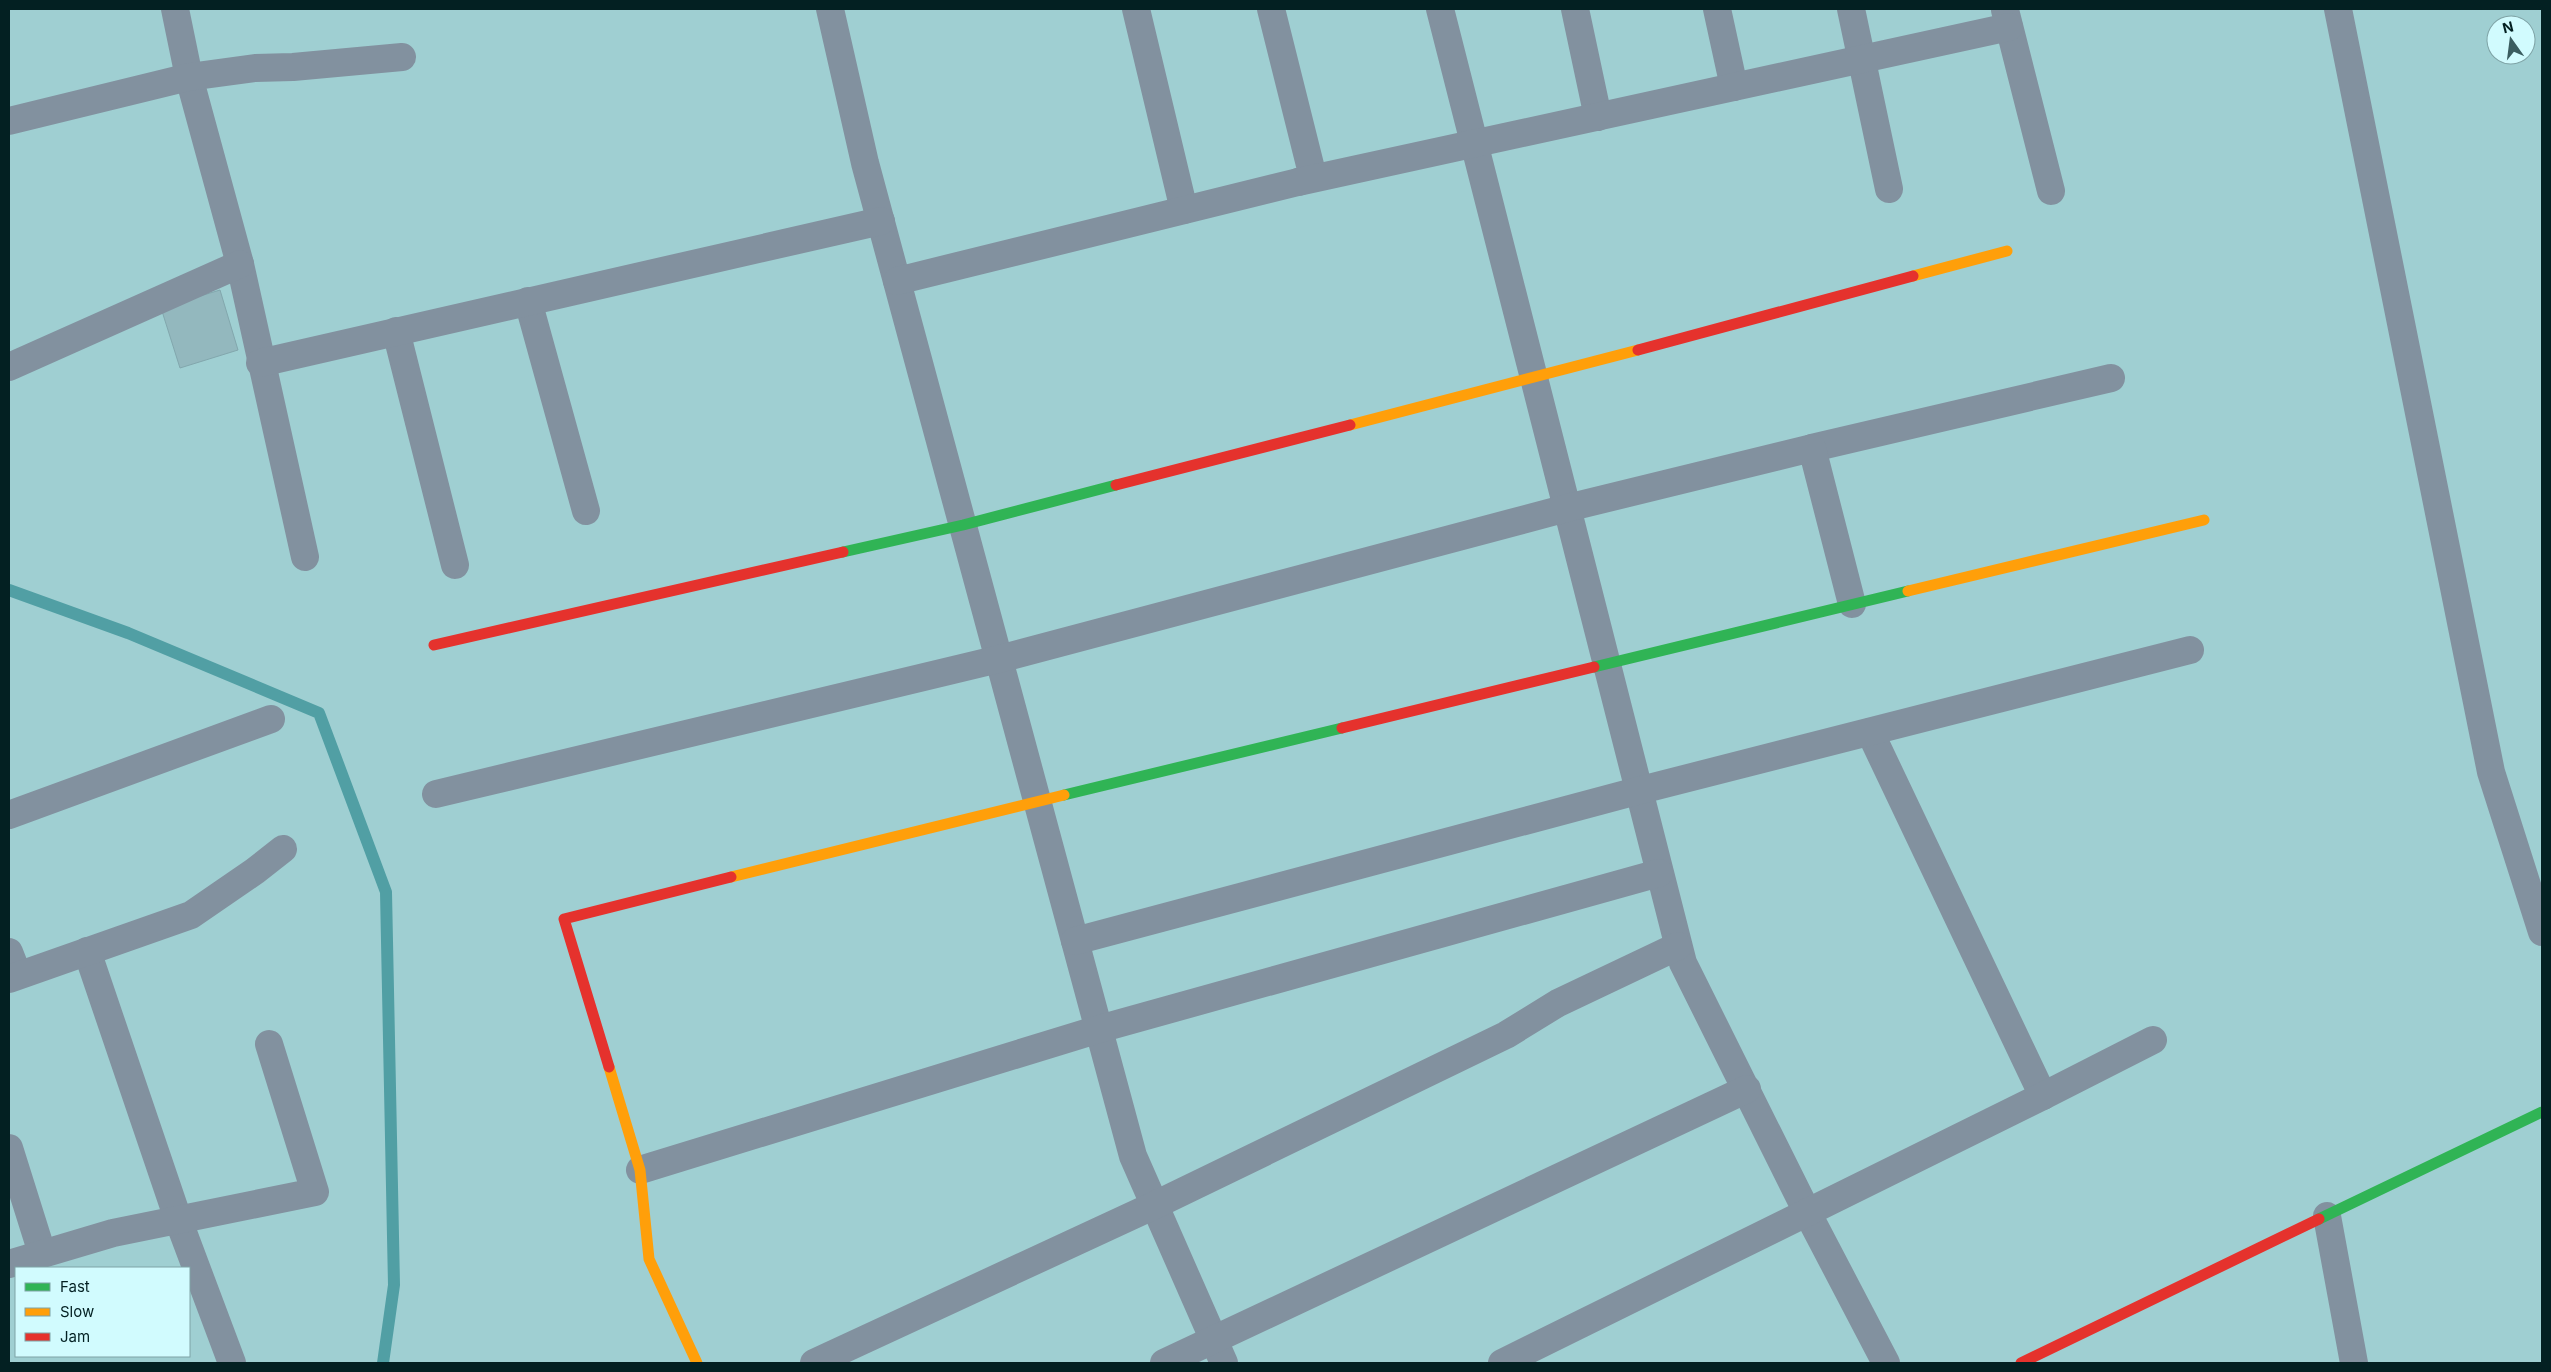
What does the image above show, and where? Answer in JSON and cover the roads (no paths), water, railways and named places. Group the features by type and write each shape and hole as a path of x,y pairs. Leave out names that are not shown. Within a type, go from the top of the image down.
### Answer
{"street":[{"path":"175,9 189,77 240,264 260,363 305,557"},
{"path":"830,9 881,221 1133,1156 1219,1352"},
{"path":"1136,9 1184,210"},
{"path":"1272,9 1313,177 1298,182"},
{"path":"1440,9 1637,791 1683,964 1807,1212 1886,1363"},
{"path":"1575,9 1598,117"},
{"path":"1717,9 1734,87"},
{"path":"1851,9 1889,189"},
{"path":"2338,9 2491,772 2542,932"},
{"path":"897,281 1298,182 1861,60 2007,18 2051,191"},
{"path":"9,122 189,77 255,68 293,67 402,57"},
{"path":"260,363 881,221"},
{"path":"434,646 963,525 1532,378 2007,251"},
{"path":"9,367 240,264"},
{"path":"528,301 586,511"},
{"path":"396,331 455,565"},
{"path":"436,794 999,659 1567,508 1812,448 2112,378"},
{"path":"1812,448 1852,604"},
{"path":"697,1363 649,1259 640,1170 564,919 1606,662 2204,520"},
{"path":"1075,941 1637,791 2190,650"},
{"path":"9,816 271,719"},
{"path":"1870,732 2043,1096"},
{"path":"12,969 87,951 191,915 255,871 283,849"},
{"path":"640,1170 1099,1029 1659,873"},
{"path":"814,1363 1155,1206 1506,1036 1558,1003 1678,946"},
{"path":"87,951 178,1219 232,1363"},
{"path":"1502,1363 2153,1040"},
{"path":"9,1264 113,1233 315,1192 269,1044"},
{"path":"1164,1363 1219,1352 1747,1089"},
{"path":"2021,1363 2542,1112"},
{"path":"9,1148 42,1253"},
{"path":"2327,1216 2354,1363"}],"waterway":[{"path":"9,590 128,633 319,713 386,892 394,1285 383,1363"}]}
